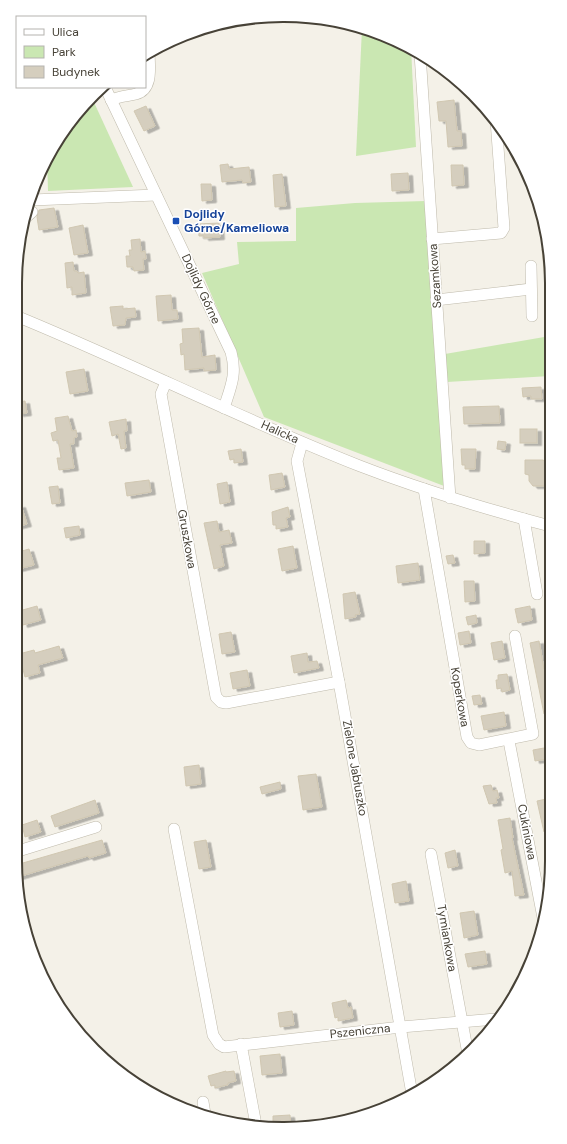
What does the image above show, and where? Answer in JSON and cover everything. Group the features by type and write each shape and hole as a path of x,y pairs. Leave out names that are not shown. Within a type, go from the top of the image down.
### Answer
{"street":[{"path":"146,88 149,78 149,59"},
{"name":"Sezamkowa","path":"420,61 450,498"},
{"path":"111,100 138,93 146,88"},
{"name":"Dojlidy Górne","path":"107,91 231,352 234,365 234,376 224,408"},
{"path":"432,239 501,233 504,228 497,132"},
{"path":"36,200 156,195"},
{"path":"531,266 532,316"},
{"path":"436,300 531,289"},
{"name":"Halicka","path":"22,317 302,442 450,498 545,525"},
{"name":"Gruszkowa","path":"166,382 161,394 216,697 221,702 226,703 339,682"},
{"name":"Zielone Jabłuszko","path":"302,442 297,461 339,682 411,1089"},
{"name":"Koperkowa","path":"424,489 466,737 471,743 478,745 533,734 515,636"},
{"path":"524,519 537,594"},
{"name":"Cukiniowa","path":"509,740 541,907"},
{"path":"22,850 96,827"},
{"name":"Pszeniczna","path":"174,829 213,1035 219,1044 224,1046 401,1027 491,1020"},
{"name":"Tymiankowa","path":"431,854 467,1046"},
{"path":"241,1044 255,1120"},
{"path":"202,1102 204,1109"}],"green space":[{"path":"362,34 384,42 411,56 416,147 356,156"},
{"path":"95,103 133,187 48,191 47,171 49,168 66,138 76,124"},
{"path":"426,201 444,486 264,417 202,273 239,264 237,242 296,241 296,208 355,203"},
{"path":"545,337 545,376 447,382 445,354"}],"building":[{"path":"454,100 457,131 461,131 462,146 448,147 446,121 439,121 437,102"},
{"path":"146,106 155,126 144,131 134,111"},
{"path":"228,164 229,169 249,167 251,182 243,183 242,180 222,182 220,165"},
{"path":"451,165 463,165 464,185 452,186"},
{"path":"408,173 409,190 392,191 391,174"},
{"path":"282,174 286,206 275,207 273,175"},
{"path":"201,184 211,184 212,200 202,201"},
{"path":"54,208 58,227 39,230 37,217 39,210"},
{"path":"219,223 220,237 204,238 204,236 199,236 198,224"},
{"path":"83,225 88,253 74,255 69,228"},
{"path":"140,239 141,252 145,251 146,259 143,259 144,270 134,271 133,267 127,267 126,256 130,256 129,250 132,250 131,240"},
{"path":"542,249 543,249 544,275"},
{"path":"73,262 74,271 77,271 78,273 84,272 86,293 72,295 72,287 67,288 65,263"},
{"path":"171,295 172,310 177,310 178,319 158,321 156,296"},
{"path":"123,306 123,309 135,308 136,317 126,318 125,325 113,326 110,307"},
{"path":"199,328 202,357 215,355 216,370 204,371 204,368 185,370 184,354 181,355 180,344 183,343 182,329"},
{"path":"84,369 88,391 70,394 66,372"},
{"path":"541,387 542,399 531,399 531,396 523,397 522,388"},
{"path":"22,401 25,401 27,413 22,414"},
{"path":"499,406 500,423 464,424 463,407"},
{"path":"68,416 72,431 76,430 77,437 74,438 74,444 70,444 74,468 59,470 57,458 61,458 58,440 53,441 51,433 57,431 55,418"},
{"path":"126,419 127,431 124,431 126,448 121,449 118,434 112,436 109,422"},
{"path":"520,429 537,429 537,443 520,443"},
{"path":"498,441 506,442 505,450 497,449"},
{"path":"241,449 243,462 234,463 234,459 230,460 228,451"},
{"path":"461,449 476,449 475,469 465,469 465,465 462,465"},
{"path":"525,460 543,460 545,461 545,486 533,486 529,481 529,475 525,474"},
{"path":"282,473 285,487 271,490 269,475"},
{"path":"149,480 151,492 127,496 125,483"},
{"path":"227,482 230,502 220,504 217,484"},
{"path":"58,486 60,503 52,504 49,487"},
{"path":"288,507 290,517 286,518 288,527 276,529 276,525 273,525 272,512"},
{"path":"22,508 27,524 22,525"},
{"path":"217,521 219,532 229,530 232,543 220,545 224,566 214,569 204,523"},
{"path":"79,526 80,535 66,538 64,528"},
{"path":"474,541 485,541 485,553 474,554"},
{"path":"293,546 297,568 282,571 278,549"},
{"path":"29,549 34,565 22,568 22,551"},
{"path":"453,555 455,563 448,564 446,556"},
{"path":"418,563 420,580 398,583 396,566"},
{"path":"464,581 474,581 475,601 465,602"},
{"path":"355,592 360,614 355,615 356,617 345,619 343,594"},
{"path":"37,606 41,620 23,625 22,610"},
{"path":"530,606 532,620 518,623 515,609"},
{"path":"476,615 477,623 468,625 466,617"},
{"path":"469,631 471,643 460,645 458,633"},
{"path":"231,632 235,652 222,654 219,634"},
{"path":"502,641 505,658 494,660 491,643"},
{"path":"539,641 545,669 545,714 544,714 530,643"},
{"path":"59,646 63,658 38,665 40,673 25,677 22,666 22,653 34,650 35,653"},
{"path":"307,653 308,662 317,661 319,668 294,673 291,656"},
{"path":"247,670 250,686 233,689 230,673"},
{"path":"507,674 510,690 502,692 501,688 497,689 496,680 498,680 498,675"},
{"path":"480,695 482,704 474,705 472,696"},
{"path":"504,712 506,726 484,730 481,716"},
{"path":"544,748 545,759 535,761 533,750"},
{"path":"199,765 201,784 186,786 184,767"},
{"path":"316,774 322,807 303,810 298,776"},
{"path":"280,782 281,789 262,794 260,787"},
{"path":"491,785 493,791 497,790 499,798 496,798 497,803 489,804 483,786"},
{"path":"545,799 544,832 537,801"},
{"path":"95,800 99,813 55,827 51,816"},
{"path":"510,818 512,838 524,895 515,896 512,871 505,873 498,820"},
{"path":"37,820 41,832 25,837 22,825"},
{"path":"102,840 106,853 89,858 88,856 23,876 22,863"},
{"path":"206,840 211,867 199,869 194,842"},
{"path":"455,850 458,866 448,868 445,853"},
{"path":"406,881 409,901 395,903 392,884"},
{"path":"474,911 478,935 464,938 460,913"},
{"path":"485,951 487,964 468,967 465,954"},
{"path":"346,1000 348,1008 351,1007 353,1018 338,1021 338,1017 335,1018 332,1003"},
{"path":"292,1011 294,1025 280,1027 278,1013"},
{"path":"280,1054 282,1073 262,1075 260,1056"},
{"path":"226,1071 234,1071 236,1081 228,1083 228,1085 215,1088 215,1085 211,1086 208,1076"},
{"path":"290,1115 291,1122 273,1121 273,1116"}],"place":[{"name":"Dojlidy Górne/Kameliowa","path":"176,221"}]}
